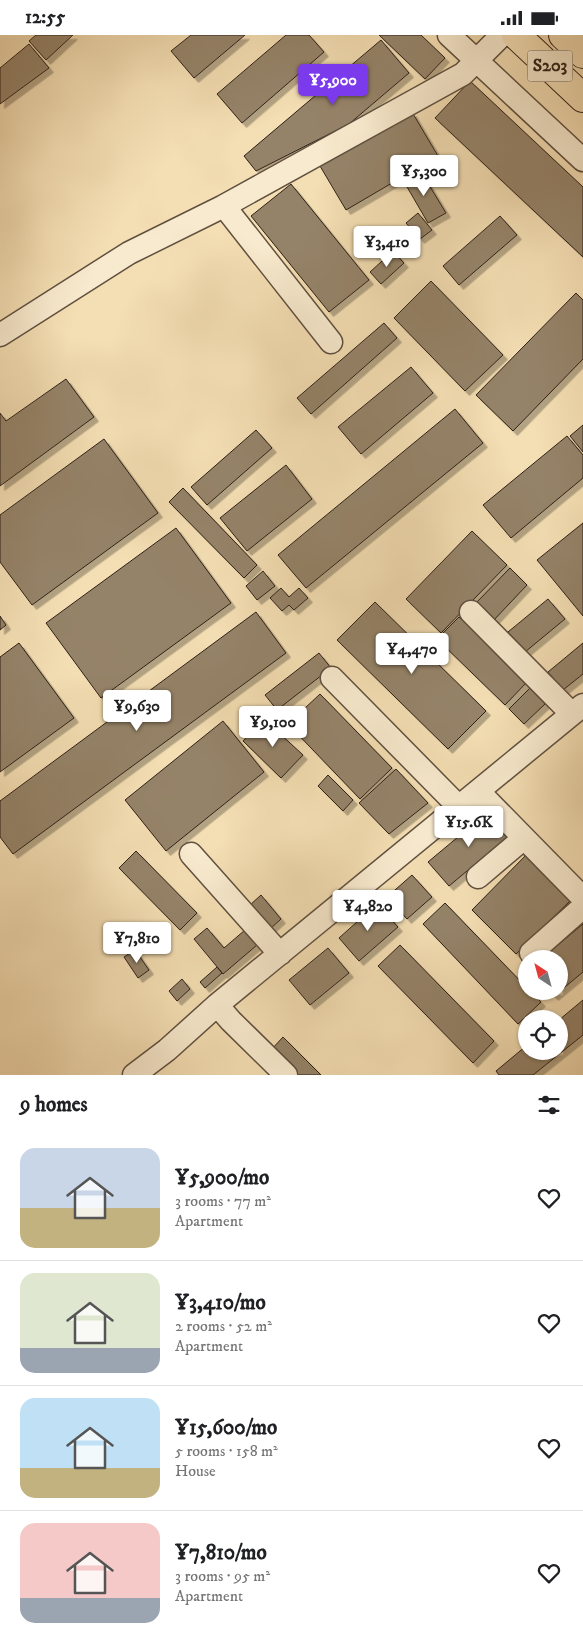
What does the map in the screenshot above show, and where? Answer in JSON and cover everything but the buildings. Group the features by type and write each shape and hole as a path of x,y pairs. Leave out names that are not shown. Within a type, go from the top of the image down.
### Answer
{"main road":[{"name":"S203","path":"516,35 583,98"},
{"name":"S203","path":"563,35 583,54"}],"street":[{"path":"449,35 583,160"},
{"path":"0,335 129,253 224,206 463,73 502,35"},
{"path":"224,206 331,342"},
{"path":"134,1075 167,1050 217,1005 577,710 471,611"},
{"path":"332,678 459,807"},
{"path":"478,791 583,898"},
{"path":"478,877 524,838"},
{"path":"191,854 280,954"},
{"path":"534,950 583,907"},
{"path":"217,1005 230,1021 286,1075"}]}
